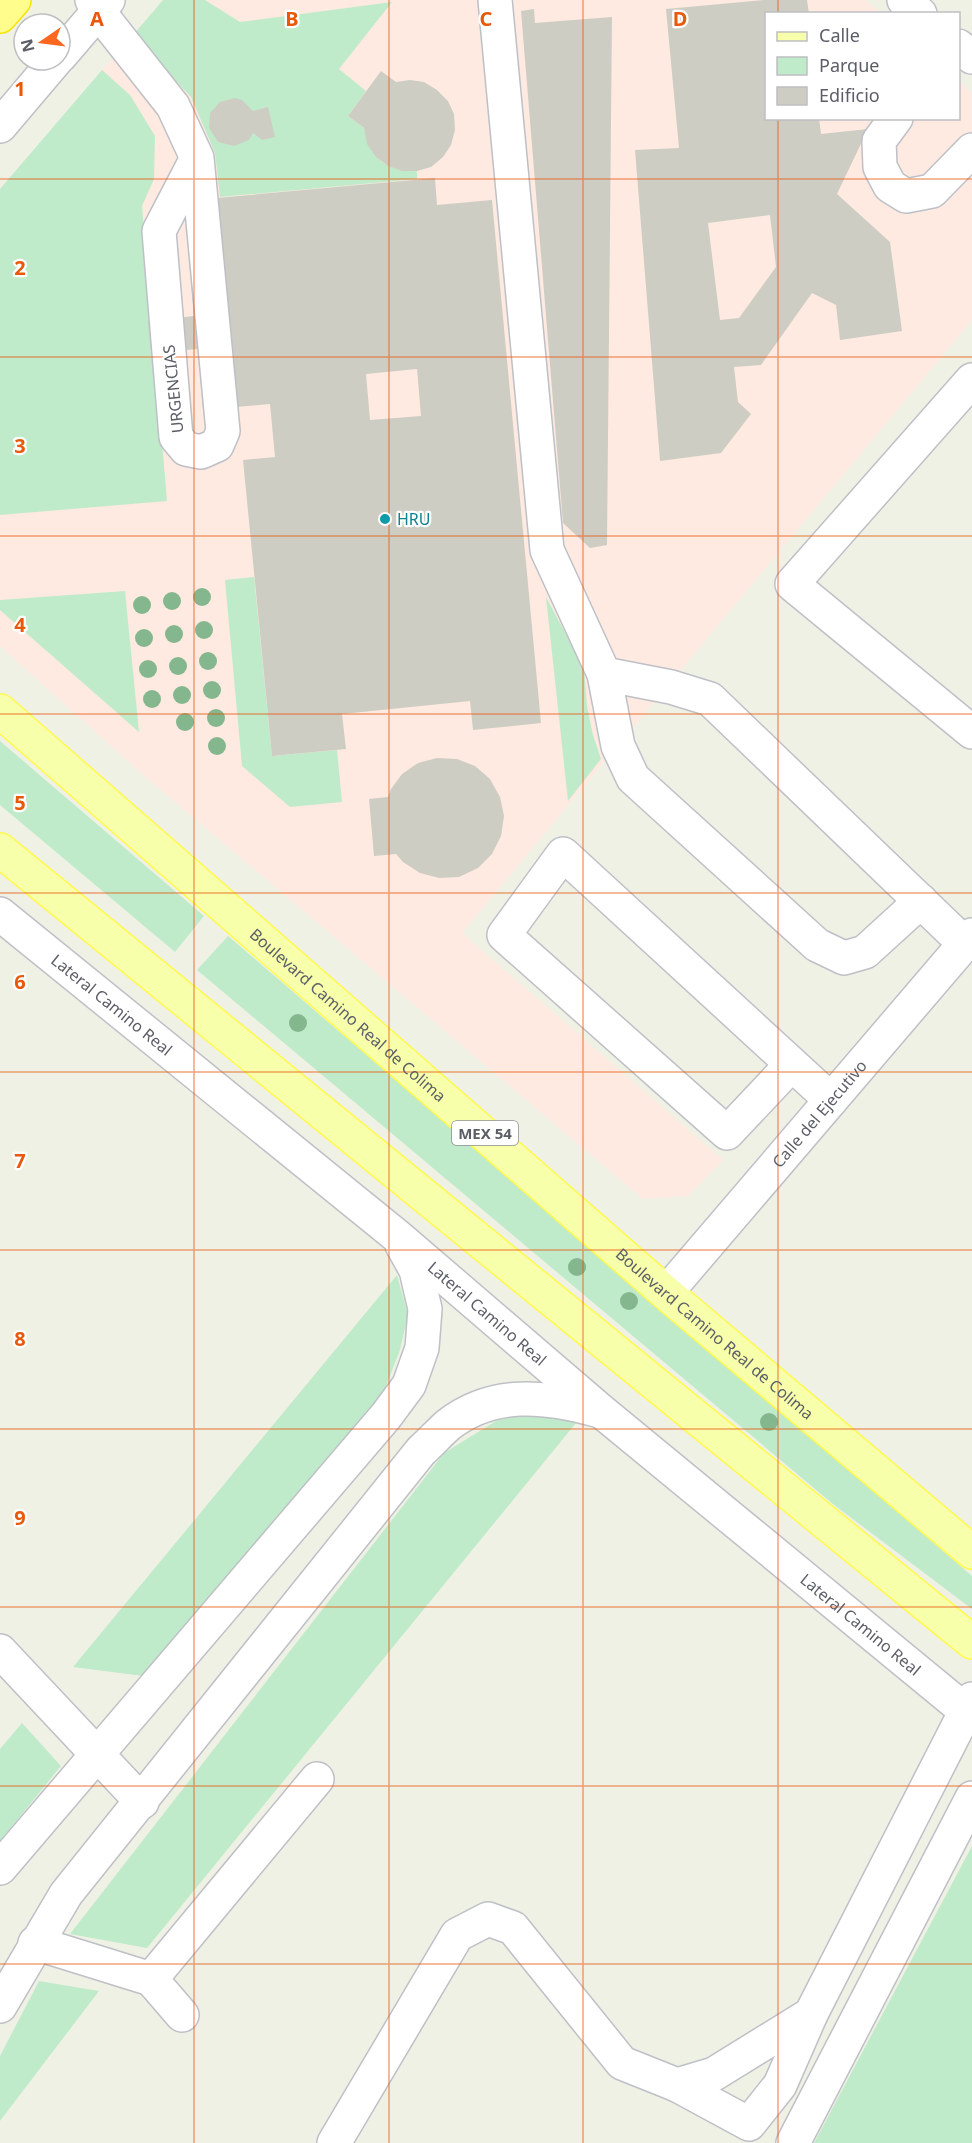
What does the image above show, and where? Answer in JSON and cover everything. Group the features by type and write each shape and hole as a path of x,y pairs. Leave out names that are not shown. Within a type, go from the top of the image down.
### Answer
{"highway":[{"path":"0,16 14,0"}],"main road":[{"name":"Boulevard Camino Real de Colima","path":"0,711 666,1293 972,1552"},
{"path":"0,850 972,1642"}],"street":[{"path":"495,0 547,550 604,674 618,746 633,778 817,945 844,958 865,952 921,901"},
{"path":"72,40 99,4"},
{"name":"URGENCIAS","path":"99,4 173,106 197,158 224,431 217,445 201,452 186,449 176,437 159,231 197,158"},
{"path":"960,48 972,57"},
{"path":"0,126 46,72"},
{"path":"895,120 879,141 880,167 890,186 906,196 932,190 972,150"},
{"path":"972,380 792,584 972,732"},
{"path":"604,674 671,687 710,699 921,901 968,939"},
{"path":"792,1064 726,1133 504,935 563,854 792,1064 831,1100"},
{"name":"Lateral Camino Real","path":"0,914 397,1236 601,1411 970,1709"},
{"name":"Calle del Ejecutivo","path":"666,1293 968,939"},
{"path":"0,1868 386,1416 409,1384 422,1348 425,1309 416,1270 397,1236"},
{"path":"0,2006 35,1943 66,1894 421,1451 449,1424 484,1406 522,1398 562,1400 601,1411"},
{"path":"0,1651 142,1802"},
{"path":"334,2143 457,1935 488,1919 513,1928 622,2063 677,2085 750,2124 780,2085 811,2014 970,1709"},
{"path":"151,1979 317,1779"},
{"path":"793,2143 972,1798"},
{"path":"35,1943 151,1979 182,2015"},
{"path":"677,2085 714,2074 811,2014"}],"shaded area":[{"path":"163,0 865,0 880,12 765,12 765,120 960,120 960,82 972,93 972,320 462,933 723,1160 688,1196 643,1199 142,774 0,646 0,189"}],"green space":[{"path":"163,0 205,0 240,22 392,2 339,69 366,91 348,116 364,128 370,148 388,166 417,171 417,179 220,197 215,153 191,97 133,35"},
{"path":"102,70 130,95 155,136 154,179 142,206 167,501 0,515 0,189"},
{"path":"254,577 272,756 337,750 342,802 290,807 242,766 225,580"},
{"path":"125,591 139,732 0,610 0,600"},
{"path":"546,597 584,668 587,706 601,759 568,801"},
{"path":"0,741 204,916 175,952 0,805"},
{"path":"228,936 972,1576 972,1609 833,1504 197,970"},
{"path":"397,1275 408,1315 400,1350 384,1391 143,1676 73,1667"},
{"path":"536,1412 576,1423 147,1948 70,1934 444,1453 496,1421"},
{"path":"22,1723 61,1766 0,1841 0,1749"},
{"path":"972,1846 972,2143 814,2143"},
{"path":"39,1981 99,1991 0,2121 0,2056"}],"building":[{"path":"764,0 807,0 809,12 765,12 765,120 819,120 821,134 868,129 837,194 890,242 902,331 840,340 836,305 812,293 761,365 734,367 738,402 751,414 721,453 660,461 635,150 679,148 666,9","holes":["770,215 776,267 739,318 720,320 708,223"]},
{"path":"534,9 535,23 612,17 607,545 590,548 563,523 521,11"},
{"path":"381,71 396,82 410,80 424,82 448,101 454,114 455,130 451,145 443,157 431,167 417,171 402,171 388,166 376,157 367,144 364,128 348,116"},
{"path":"235,98 242,100 253,111 268,107 275,137 262,140 253,133 249,140 234,146 218,142 209,128 210,113 220,102"},
{"name":"HRU","path":"435,178 437,205 492,200 541,723 473,730 470,701 342,714 346,749 272,756 243,460 275,457 270,404 203,410 198,349 151,353 148,321 194,316 184,201","holes":["417,369 421,416 370,420 366,374"]},
{"path":"437,758 457,759 475,766 490,779 500,797 504,816 501,836 492,854 478,868 459,877 439,878 420,873 403,862 396,854 374,856 369,799 388,797 402,774 418,763"}],"place":[{"name":"HRU","path":"385,519"}]}
